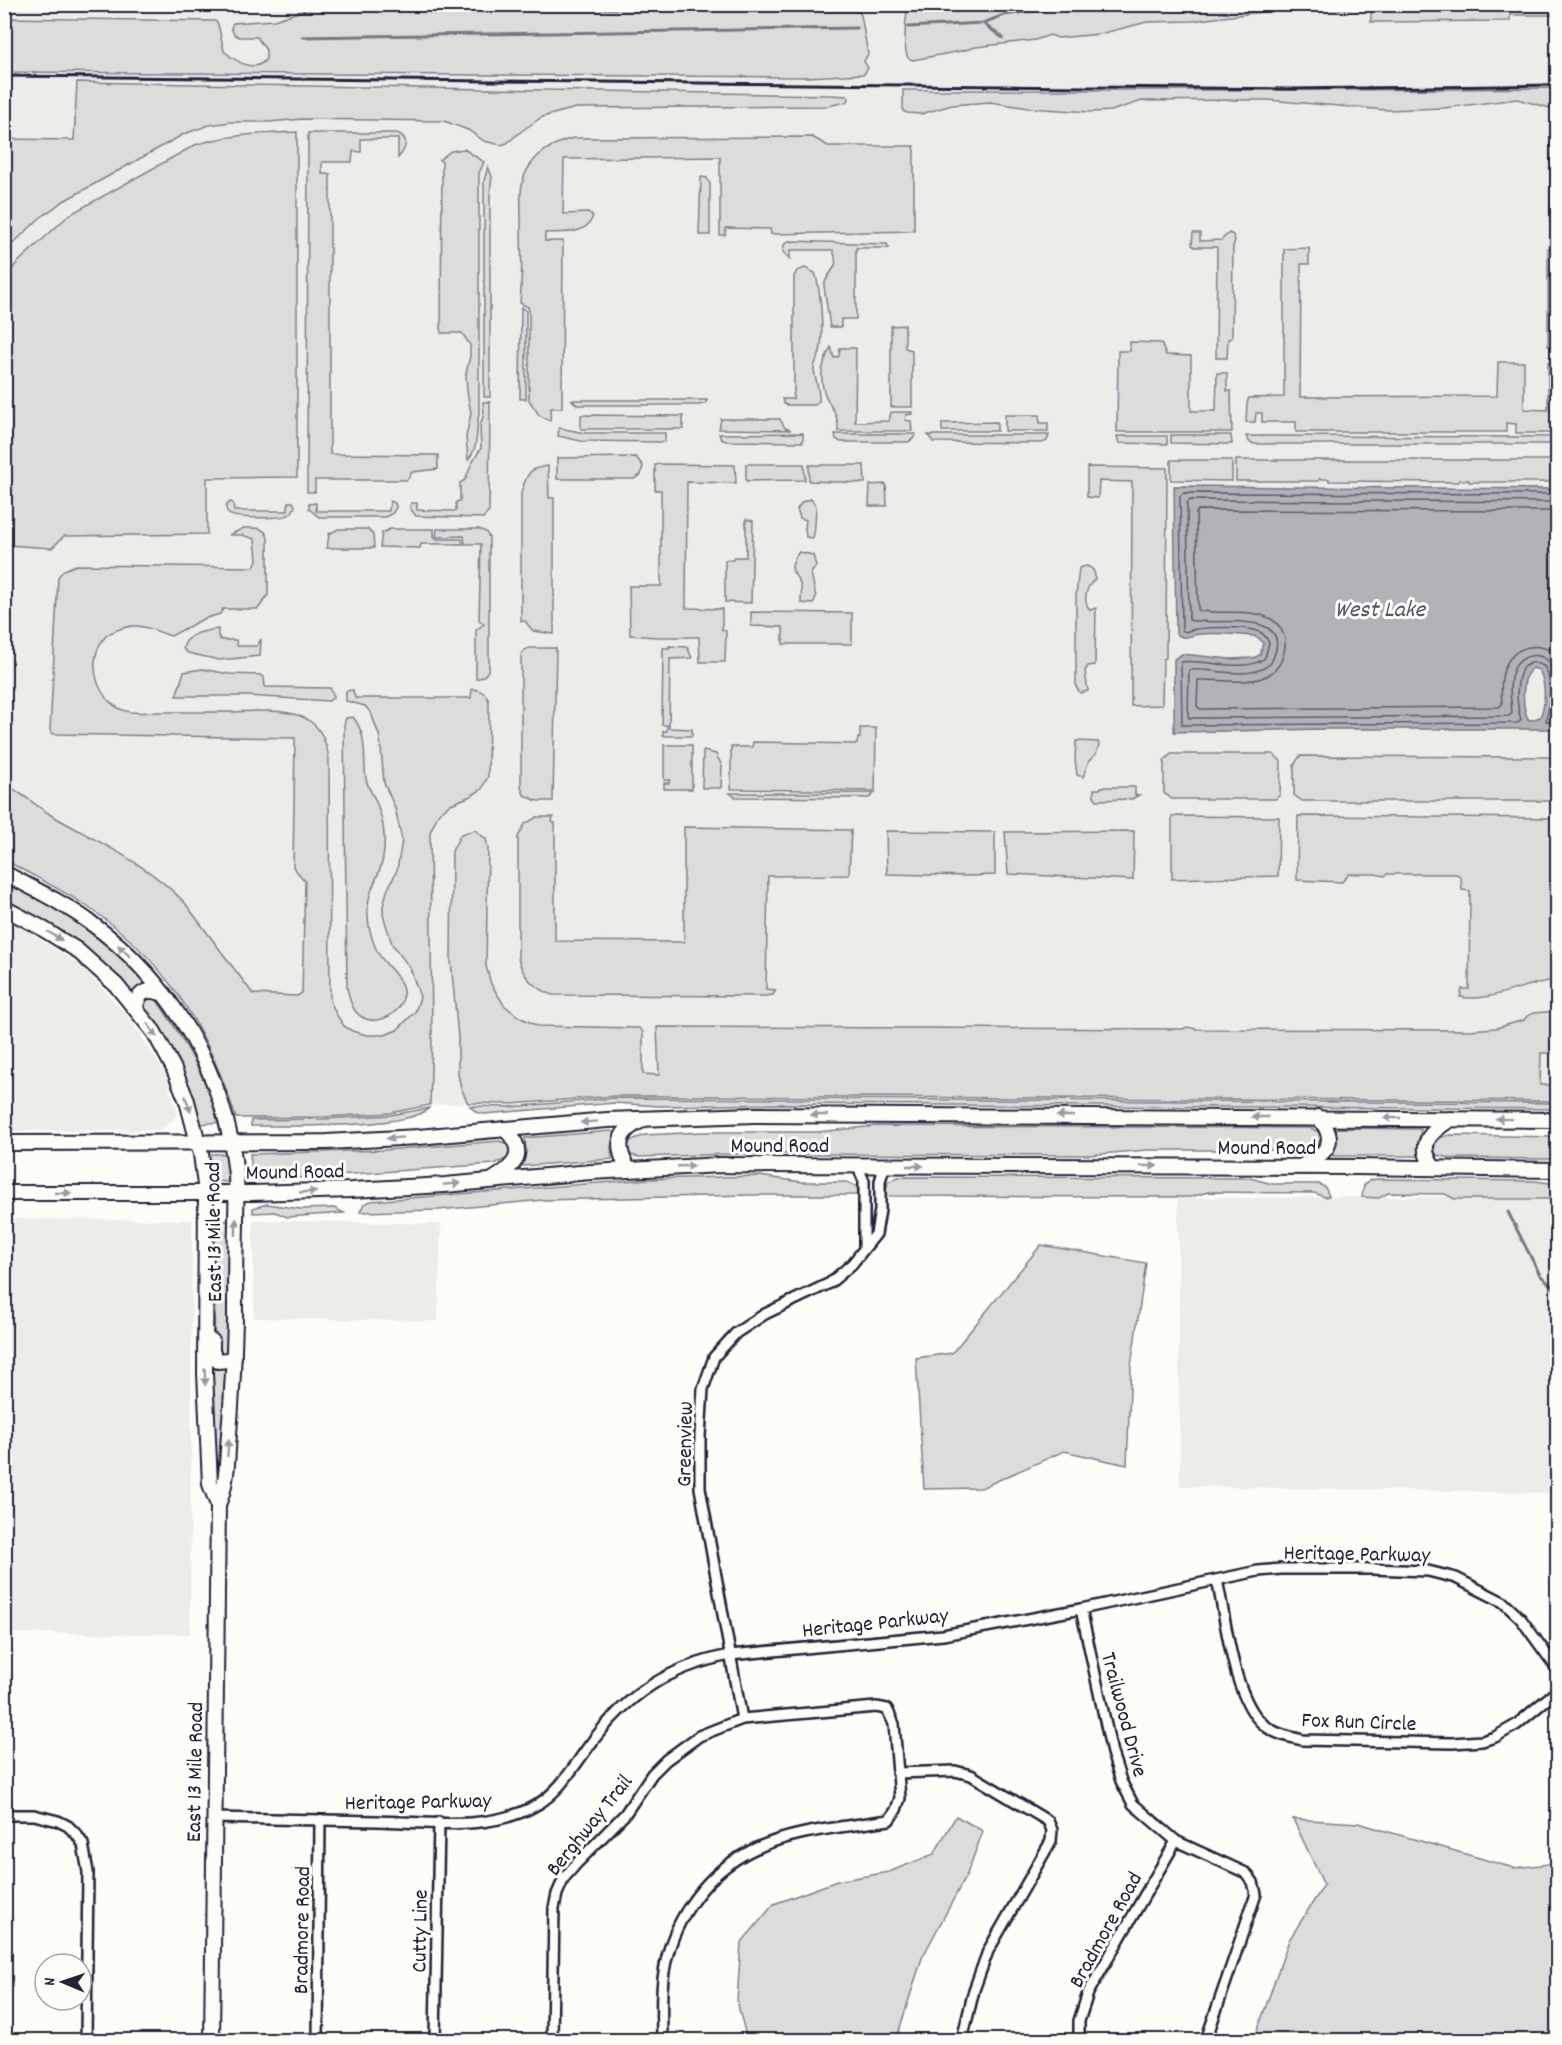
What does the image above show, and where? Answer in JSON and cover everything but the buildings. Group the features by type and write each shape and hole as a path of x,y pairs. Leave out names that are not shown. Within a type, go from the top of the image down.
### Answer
{"main road":[{"name":"East 13 Mile Road","path":"4,873 91,923 134,960 164,994 201,1053 217,1093 230,1143 236,1193 234,1357 226,1485 218,1505 212,2040"},
{"name":"East 13 Mile Road","path":"4,908 77,950 110,979 154,1032 188,1101 206,1193 204,1372 210,1484 218,1505"},
{"path":"136,1008 138,998 144,992 155,991 164,994"},
{"name":"Mound Road","path":"4,1143 230,1143 368,1140 648,1118 755,1115 1557,1120"},
{"path":"1300,1167 1317,1158 1328,1147 1328,1132 1318,1117"},
{"path":"628,1169 620,1152 621,1139 629,1128 648,1118"},
{"path":"1434,1168 1426,1151 1428,1138 1437,1128 1451,1119"},
{"path":"490,1181 511,1166 518,1154 515,1140 505,1129"},
{"name":"Mound Road","path":"4,1193 236,1193 352,1190 628,1169 721,1165 1557,1170"},
{"path":"205,1297 212,1302 212,1353 214,1358 223,1361 234,1357"}],"street":[{"path":"857,1165 864,1181 864,1246"},
{"name":"Greenview","path":"742,1719 700,1488 703,1389 714,1357 736,1333 765,1314 819,1289 839,1277 852,1264 864,1246 876,1234 880,1210 880,1181 885,1166"},
{"name":"Heritage Parkway","path":"213,1818 439,1822 477,1822 501,1819 522,1813 541,1803 561,1783 621,1707 643,1689 701,1661 730,1655 943,1635 1258,1572 1292,1569 1371,1569 1428,1571 1456,1578 1503,1602 1521,1619 1557,1670"},
{"name":"Fox Run Circle","path":"1217,1580 1244,1698 1253,1714 1264,1725 1290,1738 1452,1743 1482,1741 1495,1737 1516,1725 1557,1690"},
{"name":"Trailwood Drive","path":"1081,1609 1112,1753 1120,1781 1133,1804 1176,1841 1246,1873 1253,1882 1256,1894 1206,2040"},
{"name":"Berghway Trail","path":"552,2040 554,1908 557,1894 564,1878 625,1814 652,1774 666,1761 699,1736 742,1719 876,1707 887,1709 894,1724 897,1773"},
{"path":"662,2040 662,1992 670,1945 681,1920 697,1895 719,1872 743,1854 768,1844 796,1836 889,1820 900,1798 897,1773 955,1771 971,1775 1048,1821 1052,1830 1051,1840 988,1951 974,1989 962,2040"},
{"path":"4,1815 48,1818 68,1826 83,1844 88,1872 86,2040"},
{"name":"Bradmore Road","path":"318,2040 320,1820"},
{"name":"Cutty Line","path":"435,2040 439,1822"},
{"name":"Bradmore Road","path":"1079,2040 1079,2021 1088,1994 1176,1841"}],"shaded area":[{"path":"1557,4 1558,15 1510,15 1510,21 1371,22 1371,8 1270,11 1191,21 1147,22 1100,34 1058,38 1050,35 1035,40 976,47 913,60 908,58 905,47 909,5"},
{"path":"4,5 1557,5 1557,1101 615,1096 511,1104 430,1105 390,1113 325,1117 236,1118 218,1067 202,1032 152,962 129,939 96,913 5,860"},
{"path":"328,7 852,11 859,12 861,15 868,54 864,61 868,68 864,74 807,77 5,72 5,18 215,21 218,24 224,51 239,62 251,66 266,59 266,50 257,37 239,37 234,34 231,28 233,23 274,20 308,9"},
{"path":"77,82 830,95 847,96 849,99 846,102 828,106 576,108 542,117 501,145 484,141 468,130 444,121 302,119 209,125 184,134 62,202 40,218 5,251 5,139 74,140"},
{"path":"1557,89 1557,110 1517,99 1444,108 1386,110 1268,100 1239,100 1142,101 1111,111 1091,112 1029,108 990,102 952,105 921,114 903,111 903,90"},
{"path":"297,132 297,477 207,478 207,534 64,536 52,548 7,545 8,473 4,473 4,281 16,264 69,215 195,145 233,137"},
{"path":"308,133 397,133 405,141 405,147 398,158 398,139 361,139 361,152 353,151 352,162 322,162 322,174 330,174 330,454 438,455 438,469 412,472 407,480 315,480 315,492 307,492"},
{"path":"812,137 828,146 914,146 914,231 771,234 770,229 726,228 725,235 720,235 720,157 564,159 563,214 589,213 593,216 585,227 579,230 545,233 545,241 563,241 562,408 551,408 550,421 539,415 529,400 529,311 528,307 520,303 521,189 526,172 535,159 552,146 574,138"},
{"path":"1557,142 1557,223 1550,223 1551,143"},
{"path":"464,149 484,162 479,173 479,414 476,444 468,460 466,437 471,413 466,374 470,345 462,333 441,333 442,162 439,160 451,151"},
{"path":"488,166 492,177 490,191 490,397 484,397 484,181"},
{"path":"701,177 707,178 710,184 710,235 699,235"},
{"path":"1193,233 1200,233 1200,241 1221,240 1229,233 1235,240 1232,338 1228,339 1227,358 1216,358 1217,247 1195,247 1192,245"},
{"path":"789,241 887,244 889,248 856,248 856,319 841,319 841,327 830,327 824,286 836,262 833,250 790,250 790,259 783,252 784,245"},
{"path":"1309,248 1309,264 1301,264 1300,397 1497,396 1498,362 1524,362 1524,409 1548,410 1548,362 1557,362 1557,433 1516,433 1516,424 1506,423 1506,432 1296,432 1296,422 1262,422 1262,413 1256,413 1255,422 1246,422 1249,398 1284,397 1284,249"},
{"path":"1548,248 1557,249 1557,346 1548,346"},
{"path":"805,268 815,273 820,301 821,344 814,369 819,401 815,405 787,405 782,399 793,399 794,390 794,276 797,271"},
{"path":"521,307 526,311 526,399 520,399"},
{"path":"905,325 905,348 912,350 912,407 891,407 891,326"},
{"path":"1130,342 1161,343 1166,355 1191,356 1191,411 1216,411 1217,373 1227,373 1227,391 1231,391 1232,432 1117,432 1118,351 1130,351"},
{"path":"831,347 834,358 839,356 840,348 856,348 855,422 889,421 891,412 912,412 906,415 905,420 911,421 912,431 838,431 836,416 825,396 822,382 824,361"},
{"path":"572,400 707,400 705,404 698,405 577,405"},
{"path":"483,402 490,402 489,512 483,518 416,516 410,508 411,503 417,503 417,510 456,511 456,502 460,501 460,483 465,480 481,448 480,426 484,414"},
{"path":"581,415 683,416 683,429 581,429"},
{"path":"1005,415 1039,415 1040,423 1048,423 1048,431 1005,431"},
{"path":"721,419 780,419 785,428 791,430 719,429"},
{"path":"997,422 997,431 942,431 942,423"},
{"path":"559,428 585,433 665,433 665,442 581,441 558,436"},
{"path":"803,433 803,442 726,441 721,439 719,434"},
{"path":"835,434 916,434 908,442 841,442 836,439"},
{"path":"928,435 1049,435 1047,441 1042,443 933,442"},
{"path":"1171,435 1231,435 1232,444 1171,443"},
{"path":"1117,436 1167,436 1167,444 1119,443"},
{"path":"1246,436 1557,437 1558,444 1254,444 1248,441"},
{"path":"636,457 643,466 641,475 634,479 557,479 557,458"},
{"path":"1171,460 1232,460 1232,481 1171,480"},
{"path":"1236,460 1557,460 1557,482 1329,481 1329,479 1236,481"},
{"path":"746,464 804,464 805,480 746,481"},
{"path":"655,465 735,465 736,483 687,482 686,608 722,609 722,630 726,631 725,662 700,662 699,637 630,635 629,586 661,586 661,490 655,490"},
{"path":"809,465 864,465 865,483 809,481"},
{"path":"548,466 549,498 554,498 554,634 533,631 525,621 521,621 521,493 532,470"},
{"path":"1087,467 1167,468 1166,658 1163,659 1162,705 1131,706 1132,482 1099,481 1098,498 1087,497"},
{"path":"886,484 887,506 869,506 870,485"},
{"path":"811,499 816,506 813,538 806,537 806,520 800,518 797,509 802,502"},
{"path":"390,501 395,503 396,507 393,513 385,517 319,517 309,509 309,504 316,503 316,511 389,511"},
{"path":"230,502 233,503 234,511 288,511 288,502 293,502 295,506 286,516 249,518 229,514 226,506"},
{"path":"746,519 753,521 751,603 725,602 725,560 746,557"},
{"path":"244,528 265,531 268,538 268,595 258,609 223,609 220,614 203,619 171,636 138,626 113,632 106,636 99,646 95,669 97,681 102,692 110,701 130,712 282,712 302,717 318,729 329,759 330,1000 344,1026 367,1035 385,1035 397,1030 415,1012 420,997 410,968 392,944 383,915 387,891 397,870 402,840 395,808 384,783 380,738 371,713 365,706 346,701 346,691 353,690 355,698 471,698 472,689 485,694 489,702 488,776 482,789 451,804 439,813 430,832 432,1036 430,1105 390,1113 325,1117 236,1118 212,1054 197,1025 161,972 139,948 85,905 5,860 5,784 51,815 139,865 171,889 185,903 253,994 297,996 302,993 305,881 293,867 295,738 52,734 50,730 58,577 64,570 76,565 254,567 257,560 255,539 242,535 229,535"},
{"path":"338,529 368,529 373,535 374,548 327,548 329,534"},
{"path":"390,529 434,529 434,538 462,539 463,544 421,544 420,548 380,547 382,533"},
{"path":"437,529 479,529 486,532 489,537 489,668 484,675 476,679 476,630 484,624 479,620 481,544 465,544 464,536 436,537"},
{"path":"799,552 813,555 816,566 811,573 816,597 813,604 801,603 800,583 792,569 794,559"},
{"path":"1086,566 1093,570 1095,576 1087,590 1086,602 1090,610 1096,608 1095,665 1088,666 1085,671 1088,691 1080,693 1076,687 1076,596 1079,568"},
{"path":"751,612 852,613 852,644 783,644 783,627 751,626"},
{"path":"218,629 218,636 221,640 236,640 237,646 257,646 261,639 260,656 219,660 188,653 183,649 192,636"},
{"path":"669,646 687,647 692,658 670,659 669,728 692,729 692,736 663,736 663,731 667,731 667,725 662,725 663,648 669,648"},
{"path":"529,648 556,648 553,801 537,801 524,795 521,787 521,655"},
{"path":"202,669 229,674 260,675 264,677 265,687 330,688 334,696 329,701 248,696 176,696 184,672"},
{"path":"353,717 361,731 366,779 376,801 384,831 383,858 369,899 370,929 373,943 380,957 398,978 403,991 401,1005 396,1011 384,1019 376,1020 369,1020 356,1012 347,987 344,725 346,718"},
{"path":"860,728 876,728 875,791 731,789 731,747 752,747 753,742 857,744 860,738"},
{"path":"1076,741 1098,742 1099,745 1083,777 1077,775"},
{"path":"664,745 692,745 692,789 664,789 664,783 669,783 670,780 664,780"},
{"path":"703,751 716,754 722,766 721,788 702,788"},
{"path":"1171,754 1273,754 1281,761 1280,795 1275,799 1172,799 1164,793 1164,761"},
{"path":"1300,756 1557,757 1557,801 1302,801 1294,795 1294,765"},
{"path":"1135,787 1135,795 1139,795 1132,799 1097,800 1094,796 1094,789"},
{"path":"730,793 875,793 869,798 735,797"},
{"path":"1172,816 1279,817 1278,876 1172,879"},
{"path":"1298,816 1557,818 1557,980 1533,984 1496,995 1460,997 1462,989 1469,989 1470,891 1462,890 1461,878 1457,874 1387,874 1385,876 1349,874 1342,882 1297,880"},
{"path":"537,817 553,817 552,822 555,823 555,941 684,942 684,827 851,830 849,875 768,876 766,989 776,990 773,995 552,995 530,981 518,958 518,837 525,824"},
{"path":"475,830 486,839 488,849 486,966 491,984 504,1005 519,1017 538,1026 639,1028 643,1032 643,1074 659,1075 657,1027 1183,1029 1187,1027 1196,1029 1469,1030 1496,1028 1524,1020 1534,1013 1557,1011 1557,1053 1541,1053 1540,1085 1557,1085 1557,1101 615,1096 511,1104 468,1103 458,1074 458,1037 451,961 452,851 461,834"},
{"path":"886,831 995,832 995,875 887,874"},
{"path":"1134,831 1133,880 1008,874 1005,832"},
{"path":"4,864 92,914 141,955 162,978 196,1029 222,1086 232,1119 163,984"},
{"path":"4,878 73,917 124,957 147,984 131,993 5,902"},
{"path":"5,918 85,969 130,1019 166,1075 178,1115 160,1130 5,1131"},
{"path":"152,997 166,1013 184,1043 208,1089 220,1122 200,1124 196,1110 143,1008 145,998"},
{"path":"615,1098 1557,1103 1558,1109 780,1104 659,1106 615,1103 484,1114 476,1112 470,1106 510,1107"},
{"path":"429,1108 418,1115 373,1123 251,1126 251,1120 391,1115"},
{"path":"876,1126 1310,1128 1319,1132 1321,1138 1316,1147 1305,1150 1147,1150 1088,1155 735,1154 639,1157 631,1155 627,1149 631,1140 645,1135 703,1132 817,1132"},
{"path":"1338,1128 1421,1129 1418,1156 1333,1156"},
{"path":"611,1131 615,1134 611,1147 612,1159 523,1166 526,1152 525,1138"},
{"path":"1451,1135 1557,1137 1557,1159 1450,1158 1437,1155 1433,1149 1437,1140"},
{"path":"500,1141 509,1145 510,1153 506,1159 494,1164 253,1181 250,1154 384,1150"},
{"path":"207,1154 226,1154 229,1182 211,1181"},
{"path":"759,1176 802,1182 847,1182 856,1186 860,1195 543,1200 438,1210 360,1212 364,1204 371,1201 649,1179"},
{"path":"898,1177 1250,1178 1272,1184 1319,1184 1325,1187 1329,1196 1325,1197 1315,1193 1208,1192 1191,1197 885,1195 888,1182"},
{"path":"1370,1180 1535,1181 1557,1184 1557,1199 1455,1199 1445,1194 1388,1193 1379,1198 1362,1197 1364,1185"},
{"path":"1557,1196 1557,1493 1180,1486 1178,1198"},
{"path":"267,1204 301,1209 334,1208 344,1213 287,1217 275,1212 253,1213 253,1208"},
{"path":"5,1219 192,1220 190,1634 5,1633"},
{"path":"253,1220 441,1224 438,1321 254,1318"},
{"path":"210,1221 230,1221 229,1347 227,1353 222,1355 214,1348 215,1292"},
{"path":"1041,1245 1146,1263 1131,1366 1127,1465 1064,1451 981,1488 924,1489 916,1358 952,1353"},
{"path":"211,1366 228,1369 219,1484 216,1485"},
{"path":"956,1816 983,1831 967,1874 922,1958 896,2040 747,2040 737,2001 741,1943 774,1904 837,1881 889,1872 934,1854"},
{"path":"1293,1819 1358,1823 1514,1868 1557,1863 1557,2040 1254,2040 1289,1940 1324,1885"}],"water":[{"name":"West Lake","path":"1174,486 1557,489 1557,729 1326,729 1174,732 1174,659 1182,654 1230,659 1253,658 1260,655 1263,643 1254,636 1209,633 1181,637 1176,633","holes":["1533,668 1539,670 1544,687 1543,706 1540,717 1529,720 1524,701 1524,684"]}],"waterway":[{"path":"908,27 983,23 1004,15 1080,4"},
{"path":"983,23 1003,38"},
{"path":"302,37 857,28"},
{"path":"1508,1212 1540,1275 1558,1292"}],"railway":[{"path":"4,76 1294,89 1558,85"}]}
